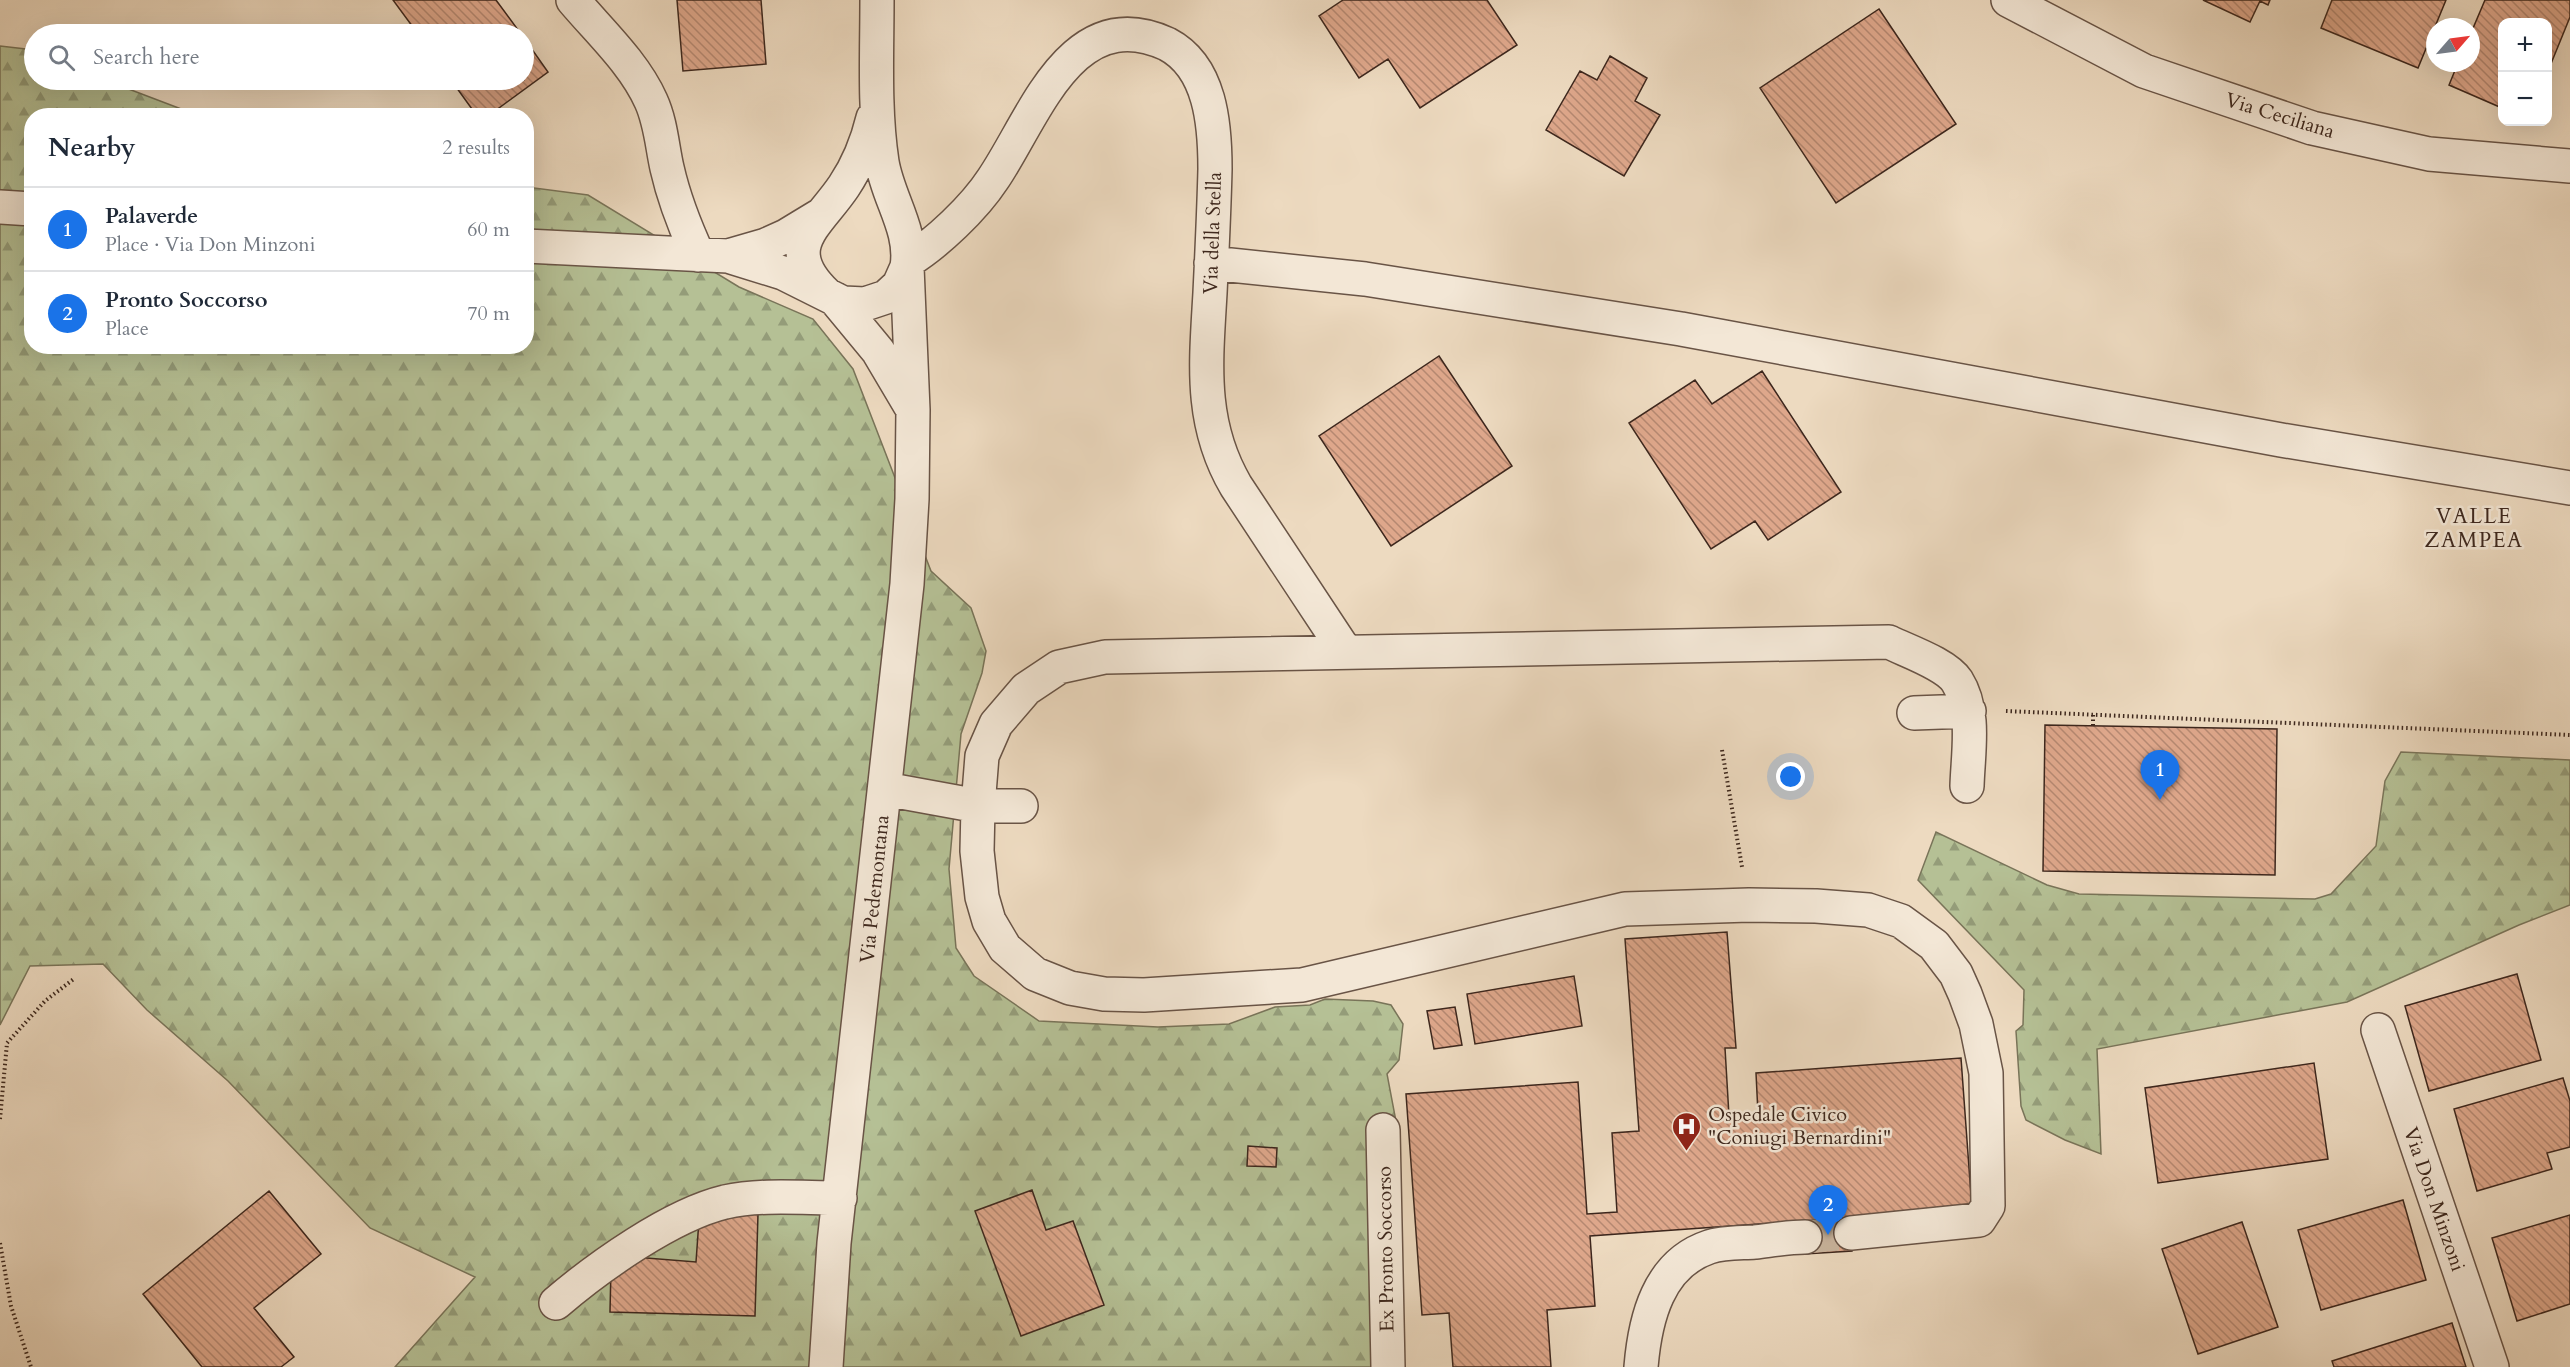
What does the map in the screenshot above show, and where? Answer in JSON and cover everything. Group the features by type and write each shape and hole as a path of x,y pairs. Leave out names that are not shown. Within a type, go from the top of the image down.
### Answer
{"street":[{"path":"573,0 632,70 651,101 660,127 667,169 677,204 713,255"},
{"name":"Via Pedemontana","path":"826,1367 830,1285 908,584 913,410 908,264 910,247 887,186 882,165 878,102 877,0"},
{"name":"Via Ceciliana","path":"2008,0 2144,71 2312,128 2429,154 2570,166"},
{"name":"Via della Stella","path":"993,180 1057,72 1073,53 1094,40 1117,33 1135,33 1157,39 1176,49 1188,62 1205,89 1213,116 1215,169 1206,385 1212,428 1236,486 1345,651"},
{"name":"Via Pedemontana","path":"878,102 861,157 826,210 808,231 804,254 814,283 831,297 878,351 913,410"},
{"path":"713,255 766,245 786,236 826,210 856,199 874,201 890,210 903,225 924,225 944,218 977,195 993,180"},
{"path":"534,246 713,255 783,273 843,303 865,304 886,297 899,285 908,264 975,203 993,180"},
{"path":"0,207 24,208"},
{"path":"1211,263 1365,279 1681,329 2281,440 2570,488"},
{"path":"1851,1233 1979,1220 1985,1214 1988,1180 1986,1073 1976,1024 1956,974 1934,945 1901,921 1868,910 1749,905 1625,909 1302,985 1144,995 1104,994 1070,988 1047,980 1024,966 1005,948 989,921 979,886 978,806 982,756 996,724 1026,689 1059,667 1105,657 1889,642 1935,664 1956,680 1969,711 1967,786"},
{"path":"1914,713 1969,711"},
{"path":"885,789 978,806 1021,806"},
{"name":"Via Don Minzoni","path":"2378,1030 2492,1367"},
{"name":"Ex Pronto Soccorso","path":"1383,1130 1388,1367"},
{"path":"556,1303 618,1256 682,1219 712,1206 753,1198 840,1198"},
{"path":"1641,1367 1643,1339 1652,1307 1666,1279 1686,1259 1710,1246 1805,1237"}],"path":[{"path":"1969,711 2570,735"},
{"path":"2093,715 2093,726"},
{"path":"1722,750 1749,905"},
{"path":"0,1119 7,1043 45,1001 75,978"},
{"path":"0,1243 11,1306 31,1367"}],"green space":[{"path":"0,46 24,49 24,90 131,90 179,108 24,108 24,354 534,354 534,188 588,195 739,287 813,319 853,369 931,571 971,608 986,651 982,673 961,734 949,869 956,948 974,976 1039,1021 1158,1027 1229,1024 1275,1007 1310,1005 1325,999 1373,1001 1391,1005 1403,1024 1399,1060 1387,1074 1399,1137 1401,1367 395,1367 475,1277 370,1228 228,1081 147,1010 103,964 30,966 0,1025"},
{"path":"2401,752 2570,760 2570,905 2519,925 2347,1002 2097,1049 2101,1154 2065,1140 2026,1120 2021,1106 2016,1031 2023,1025 2024,990 1918,880 1936,832 2047,885 2079,894 2315,899 2331,894 2376,846 2385,781"}],"building":[{"path":"393,0 496,0 514,24 411,24"},
{"path":"677,0 761,0 766,64 683,71"},
{"path":"1343,0 1487,0 1517,45 1420,108 1388,59 1359,78 1319,16"},
{"path":"2203,0 2270,0 2268,5 2260,1 2250,22"},
{"path":"2332,0 2446,0 2439,18 2426,18 2426,49 2418,68 2321,28"},
{"path":"2485,0 2570,0 2570,17 2552,61 2552,18 2498,18 2498,106 2449,85 2454,72 2480,72 2480,18 2477,18"},
{"path":"1879,9 1956,124 1836,203 1760,88"},
{"path":"534,52 548,72 534,82"},
{"path":"1610,56 1647,78 1635,101 1660,115 1624,176 1546,130 1580,71 1597,80"},
{"path":"458,90 523,90 499,108 471,108"},
{"path":"1439,356 1512,466 1391,546 1319,436"},
{"path":"1762,371 1841,492 1768,540 1755,521 1711,549 1629,423 1695,380 1712,404"},
{"path":"2045,725 2277,729 2275,875 2043,871"},
{"name":"Ospedale Civico \"Coniugi Bernardini\"","path":"1727,932 1736,1048 1725,1048 1729,1116 1758,1114 1756,1073 1961,1058 1972,1209 1590,1236 1595,1306 1547,1310 1551,1367 1453,1367 1449,1313 1422,1315 1406,1094 1578,1082 1587,1214 1617,1212 1612,1133 1639,1131 1625,939"},
{"path":"2517,974 2541,1060 2429,1091 2405,1006"},
{"path":"1574,976 1582,1026 1475,1044 1467,994"},
{"path":"1455,1007 1462,1045 1434,1049 1427,1011"},
{"path":"2314,1063 2328,1159 2158,1183 2145,1088"},
{"path":"2563,1078 2570,1101 2570,1147 2547,1153 2552,1169 2477,1191 2454,1109"},
{"path":"1248,1146 1277,1148 1276,1167 1247,1166"},
{"path":"1032,1190 1046,1230 1073,1221 1104,1305 1021,1336 975,1211"},
{"path":"269,1191 321,1254 254,1308 294,1357 281,1367 202,1367 143,1294"},
{"path":"2403,1200 2426,1280 2321,1310 2298,1230"},
{"path":"713,1213 758,1214 755,1316 610,1312 611,1268 634,1257 696,1262 699,1220"},
{"path":"2570,1215 2570,1304 2517,1321 2492,1238"},
{"path":"1851,1218 1852,1251 1805,1254 1805,1221"},
{"path":"2242,1222 2278,1327 2198,1354 2162,1249"},
{"path":"2452,1323 2466,1367 2334,1367 2332,1361"}],"tunnel":[{"path":"1805,1237 1851,1233"}],"place":[{"name":"Palaverde","path":"2160,800"},
{"name":"Ospedale Civico \"Coniugi Bernardini\"","path":"1687,1152"},
{"name":"Pronto Soccorso","path":"1828,1235"}],"district":[{"name":"VALLE ZAMPEA","path":"2474,528"}]}
